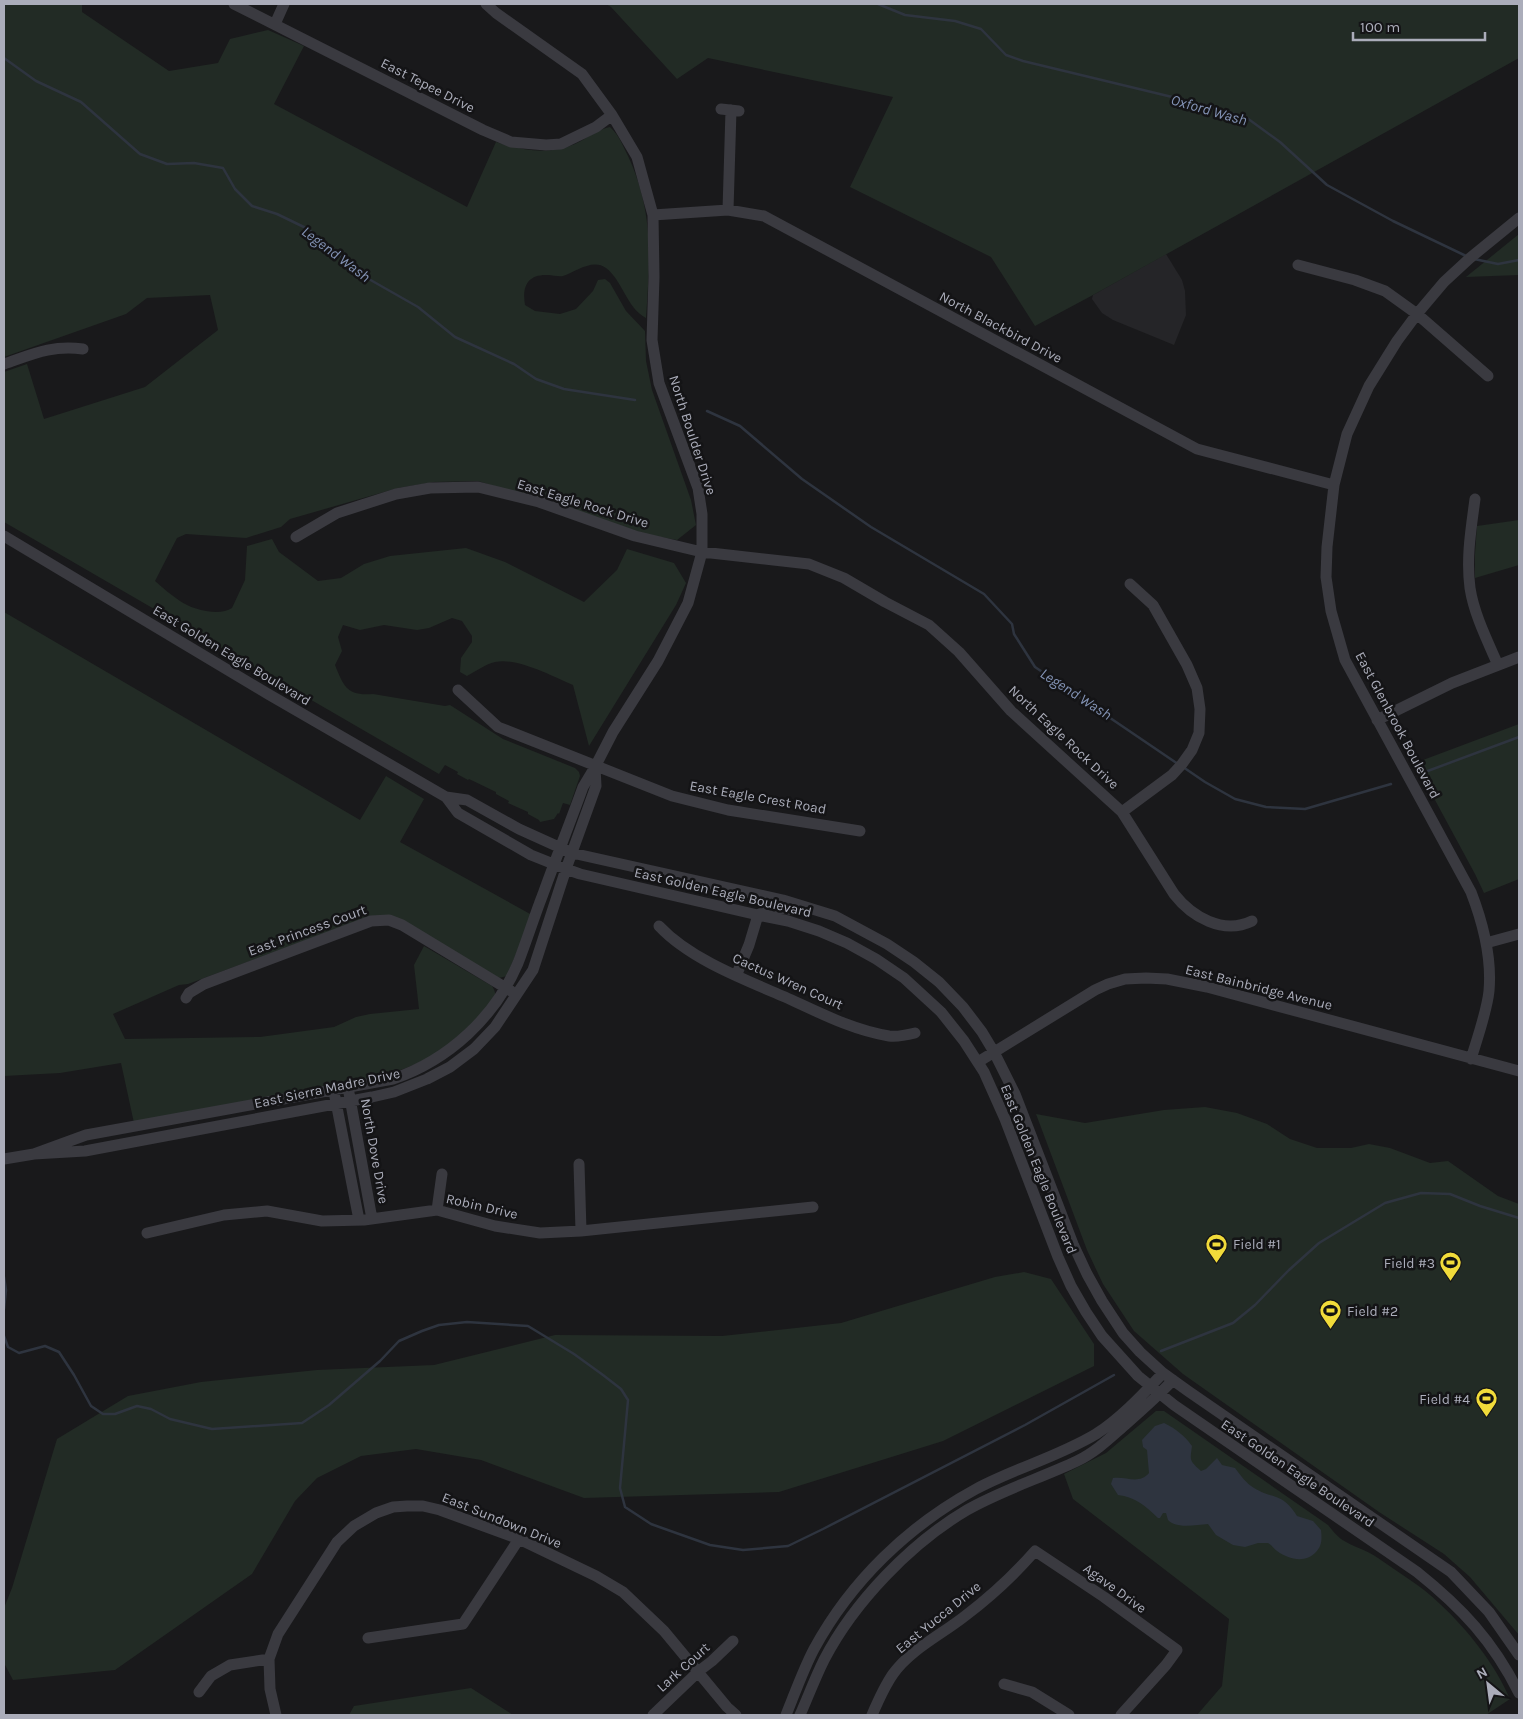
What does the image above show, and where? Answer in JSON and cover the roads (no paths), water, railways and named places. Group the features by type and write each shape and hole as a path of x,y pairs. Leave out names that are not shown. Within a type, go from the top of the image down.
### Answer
{"street":[{"name":"East Tepee Drive","path":"234,4 483,130 511,142 546,145 561,144 596,127 612,115"},
{"path":"275,24 284,4"},
{"name":"North Boulder Drive","path":"486,4 582,74 612,115 638,157 653,215 652,340 659,383 698,488 702,514 702,552 688,603 658,662 613,732 583,787 554,863"},
{"path":"728,210 730,110"},
{"name":"North Blackbird Drive","path":"653,215 728,210 764,216 1197,449 1334,485"},
{"name":"East Glenbrook Boulevard","path":"1471,1059 1488,992 1489,967 1486,943 1478,909 1471,892 1377,720 1367,697 1345,660 1331,611 1326,578 1326,547 1334,485 1347,434 1369,386 1397,341 1417,314 1450,276 1519,218"},
{"path":"1298,265 1355,280 1384,291 1417,314 1488,376"},
{"path":"4,364 50,349 66,346 83,349"},
{"name":"East Eagle Rock Drive","path":"296,537 337,513 396,494 430,488 478,487 539,502 635,536 702,552 809,564"},
{"path":"1475,499 1468,546 1470,589 1481,626 1498,665"},
{"name":"East Golden Eagle Boulevard","path":"4,536 268,694 446,797 467,800 519,829 572,852 783,900 835,916 887,944 914,962 939,982 968,1013 994,1052 1015,1094 1073,1244 1102,1301 1123,1333 1163,1373 1321,1484 1451,1572 1489,1612 1508,1636 1519,1655"},
{"name":"North Eagle Rock Drive","path":"809,564 844,578 929,625 959,652 1011,711 1122,812 1183,905 1198,917 1214,924 1234,927 1243,926 1252,921"},
{"path":"1122,812 1172,775 1192,750 1200,733 1200,709 1197,688 1190,672 1153,605 1130,584"},
{"path":"1377,720 1452,683 1519,657"},
{"name":"East Eagle Crest Road","path":"458,690 498,727 672,796 728,810 860,831"},
{"name":"North Boulder Drive","path":"566,869 596,786 595,767"},
{"name":"East Golden Eagle Boulevard","path":"446,797 458,813 531,854 566,869 580,874 788,921 847,943 876,959 904,978 941,1012 964,1041 984,1072 1058,1257 1071,1286 1102,1336 1138,1376 1160,1394 1439,1590 1464,1612 1485,1637 1519,1693"},
{"name":"East Sierra Madre Drive","path":"34,1154 86,1135 393,1079 412,1073 466,1036 494,1006 517,964 554,863"},
{"name":"East Sierra Madre Drive","path":"4,1159 34,1154 85,1150 336,1104 394,1092 427,1079 450,1067 474,1049 495,1027 517,994 532,970 566,869"},
{"path":"736,976 749,945 758,915 777,907 835,916"},
{"name":"East Princess Court","path":"186,998 189,993 204,984 371,921 388,920 402,925 504,988 517,994"},
{"name":"Cactus Wren Court","path":"658,926 670,939 682,947 736,976 836,1020 868,1032 891,1036 915,1033"},
{"path":"1486,943 1519,934"},
{"name":"East Bainbridge Avenue","path":"978,1062 1095,990 1125,979 1146,978 1167,979 1208,987 1519,1071"},
{"name":"North Dove Drive","path":"348,1087 372,1219"},
{"name":"North Dove Drive","path":"333,1090 359,1220"},
{"path":"579,1164 581,1231"},
{"path":"437,1210 442,1174"},
{"name":"Robin Drive","path":"148,1233 224,1215 267,1210 322,1221 372,1219 437,1210 495,1226 540,1233 581,1231 813,1207"},
{"path":"786,1715 803,1672 828,1624 859,1583 893,1548 918,1526 977,1488 1068,1450 1098,1433 1125,1411 1163,1373"},
{"path":"800,1715 824,1659 847,1623 891,1571 919,1544 967,1510 1018,1485 1078,1460 1093,1451 1160,1394 1173,1380"},
{"name":"East Sundown Drive","path":"276,1715 270,1689 269,1659 278,1634 336,1542 354,1526 376,1513 393,1507 423,1506 440,1510 519,1539 596,1576 623,1592 664,1631 736,1715"},
{"path":"368,1638 463,1624 519,1539"},
{"name":"Agave Drive","path":"1035,1551 1104,1597 1177,1650 1121,1715"},
{"name":"East Yucca Drive","path":"872,1715 884,1688 894,1673 910,1657 980,1603 1016,1572 1035,1551"},
{"name":"Lark Court","path":"653,1715 699,1670 734,1641"},
{"path":"199,1692 211,1676 230,1665 269,1659"},
{"path":"1004,1684 1032,1692 1069,1715"}],"waterway":[{"name":"Oxford Wash","path":"878,4 905,15 955,21 981,29 1006,55 1023,61 1197,103 1247,118 1280,142 1327,185 1393,221 1466,256"},
{"name":"Legend Wash","path":"4,58 36,81 81,102 140,154 167,164 194,163 223,168 235,189 252,206 277,214 308,229 336,251 353,270 418,307 455,337 514,364 536,379 564,389 635,400"},
{"name":"Oxford Wash","path":"1474,259 1498,264 1519,260"},
{"name":"Legend Wash","path":"707,411 740,426 802,479 871,527 984,594 1012,624 1014,634 1035,667 1178,764"},
{"name":"Legend Wash","path":"1425,772 1519,737"},
{"name":"Legend Wash","path":"1183,767 1235,799 1266,807 1305,809 1391,784"},
{"path":"1161,1351 1233,1323 1255,1305 1319,1243 1385,1203 1421,1193 1450,1194 1519,1218"},
{"path":"4,1277 6,1290 4,1309"},
{"path":"4,1336 8,1347 19,1353 45,1346 59,1352 91,1406 103,1414 115,1414 137,1406 151,1409 170,1419 212,1429 302,1423 329,1405 380,1361 399,1341 439,1325 467,1322 528,1326 574,1354 603,1375 621,1389 628,1400 620,1488 625,1507 651,1524 710,1545 743,1550 788,1546 1025,1425 1114,1375"}],"place":[{"name":"Field #1","path":"1217,1263"},
{"name":"Field #3","path":"1451,1282"},
{"name":"Field #2","path":"1331,1330"},
{"name":"Field #4","path":"1486,1418"}]}
